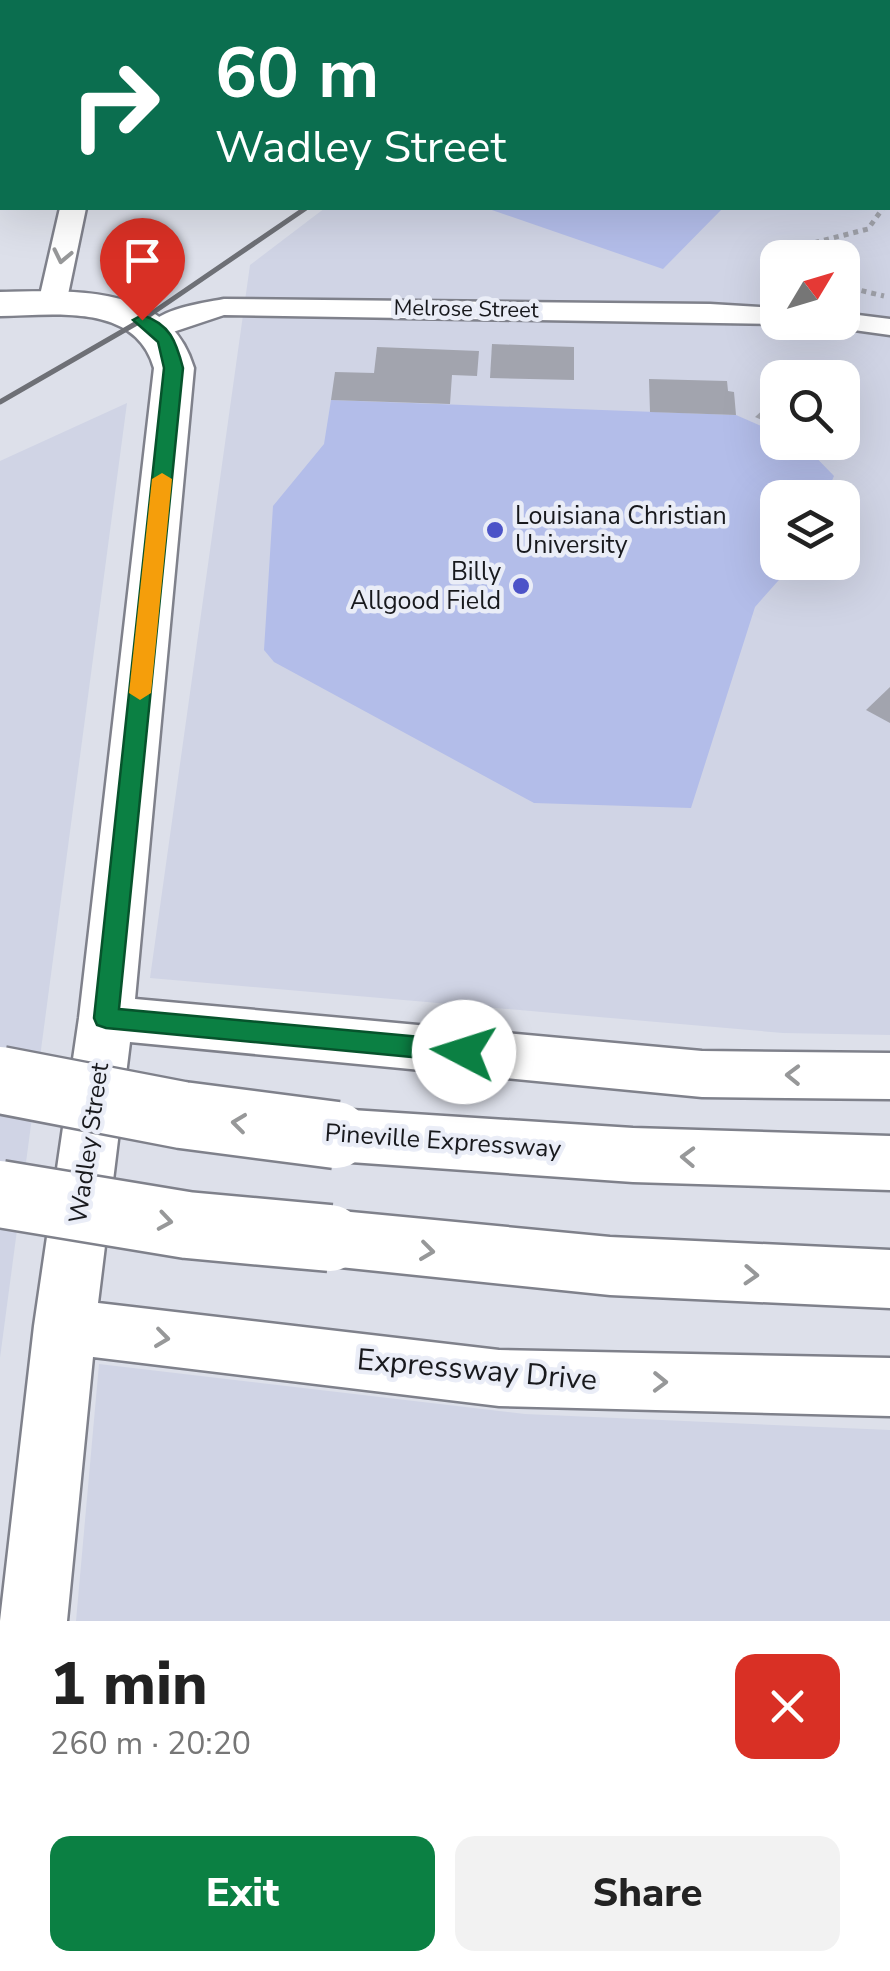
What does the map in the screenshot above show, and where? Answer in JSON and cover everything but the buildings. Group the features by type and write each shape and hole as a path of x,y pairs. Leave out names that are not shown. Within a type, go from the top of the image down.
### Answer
{"highway":[{"name":"Pineville Expressway","path":"0,1080 182,1116 336,1135 633,1155 890,1162"},
{"path":"0,1194 187,1224 484,1257 890,1280"}],"main road":[{"path":"0,304 100,307 150,325"},
{"name":"Wadley Street","path":"32,1621 65,1326 106,1018 174,368 167,341 150,325"},
{"path":"106,1018 702,1074 890,1076"},
{"name":"Expressway Drive","path":"65,1326 499,1378 890,1387"}],"street":[{"path":"52,304 72,210"},
{"name":"Melrose Street","path":"150,325 224,307 760,315"},
{"path":"860,323 890,327"}],"path":[{"path":"826,240 868,230 882,210"},
{"path":"860,290 890,297"}],"shaded area":[{"name":"Louisiana Christian University","path":"322,210 890,210 890,1035 783,1033 150,978 250,265"},
{"path":"492,210 721,210 663,269"},
{"name":"Billy Allgood Field","path":"331,400 736,415 760,426 760,460 819,460 834,476 832,480 760,480 760,580 779,580 755,607 691,808 534,803 274,662 264,650 273,506 324,444"},
{"path":"127,403 0,1358 0,461"},
{"path":"99,1364 525,1414 890,1430 890,1621 76,1621"}],"railway":[{"path":"0,402 142,320 303,210"}],"slow traffic":[{"path":"140,693 162,479"}],"place":[{"name":"Louisiana Christian University","path":"495,530"},
{"name":"Billy Allgood Field","path":"521,586"}],"route":[{"path":"142,320 158,329 167,341 174,368 106,1018 464,1052"}]}
